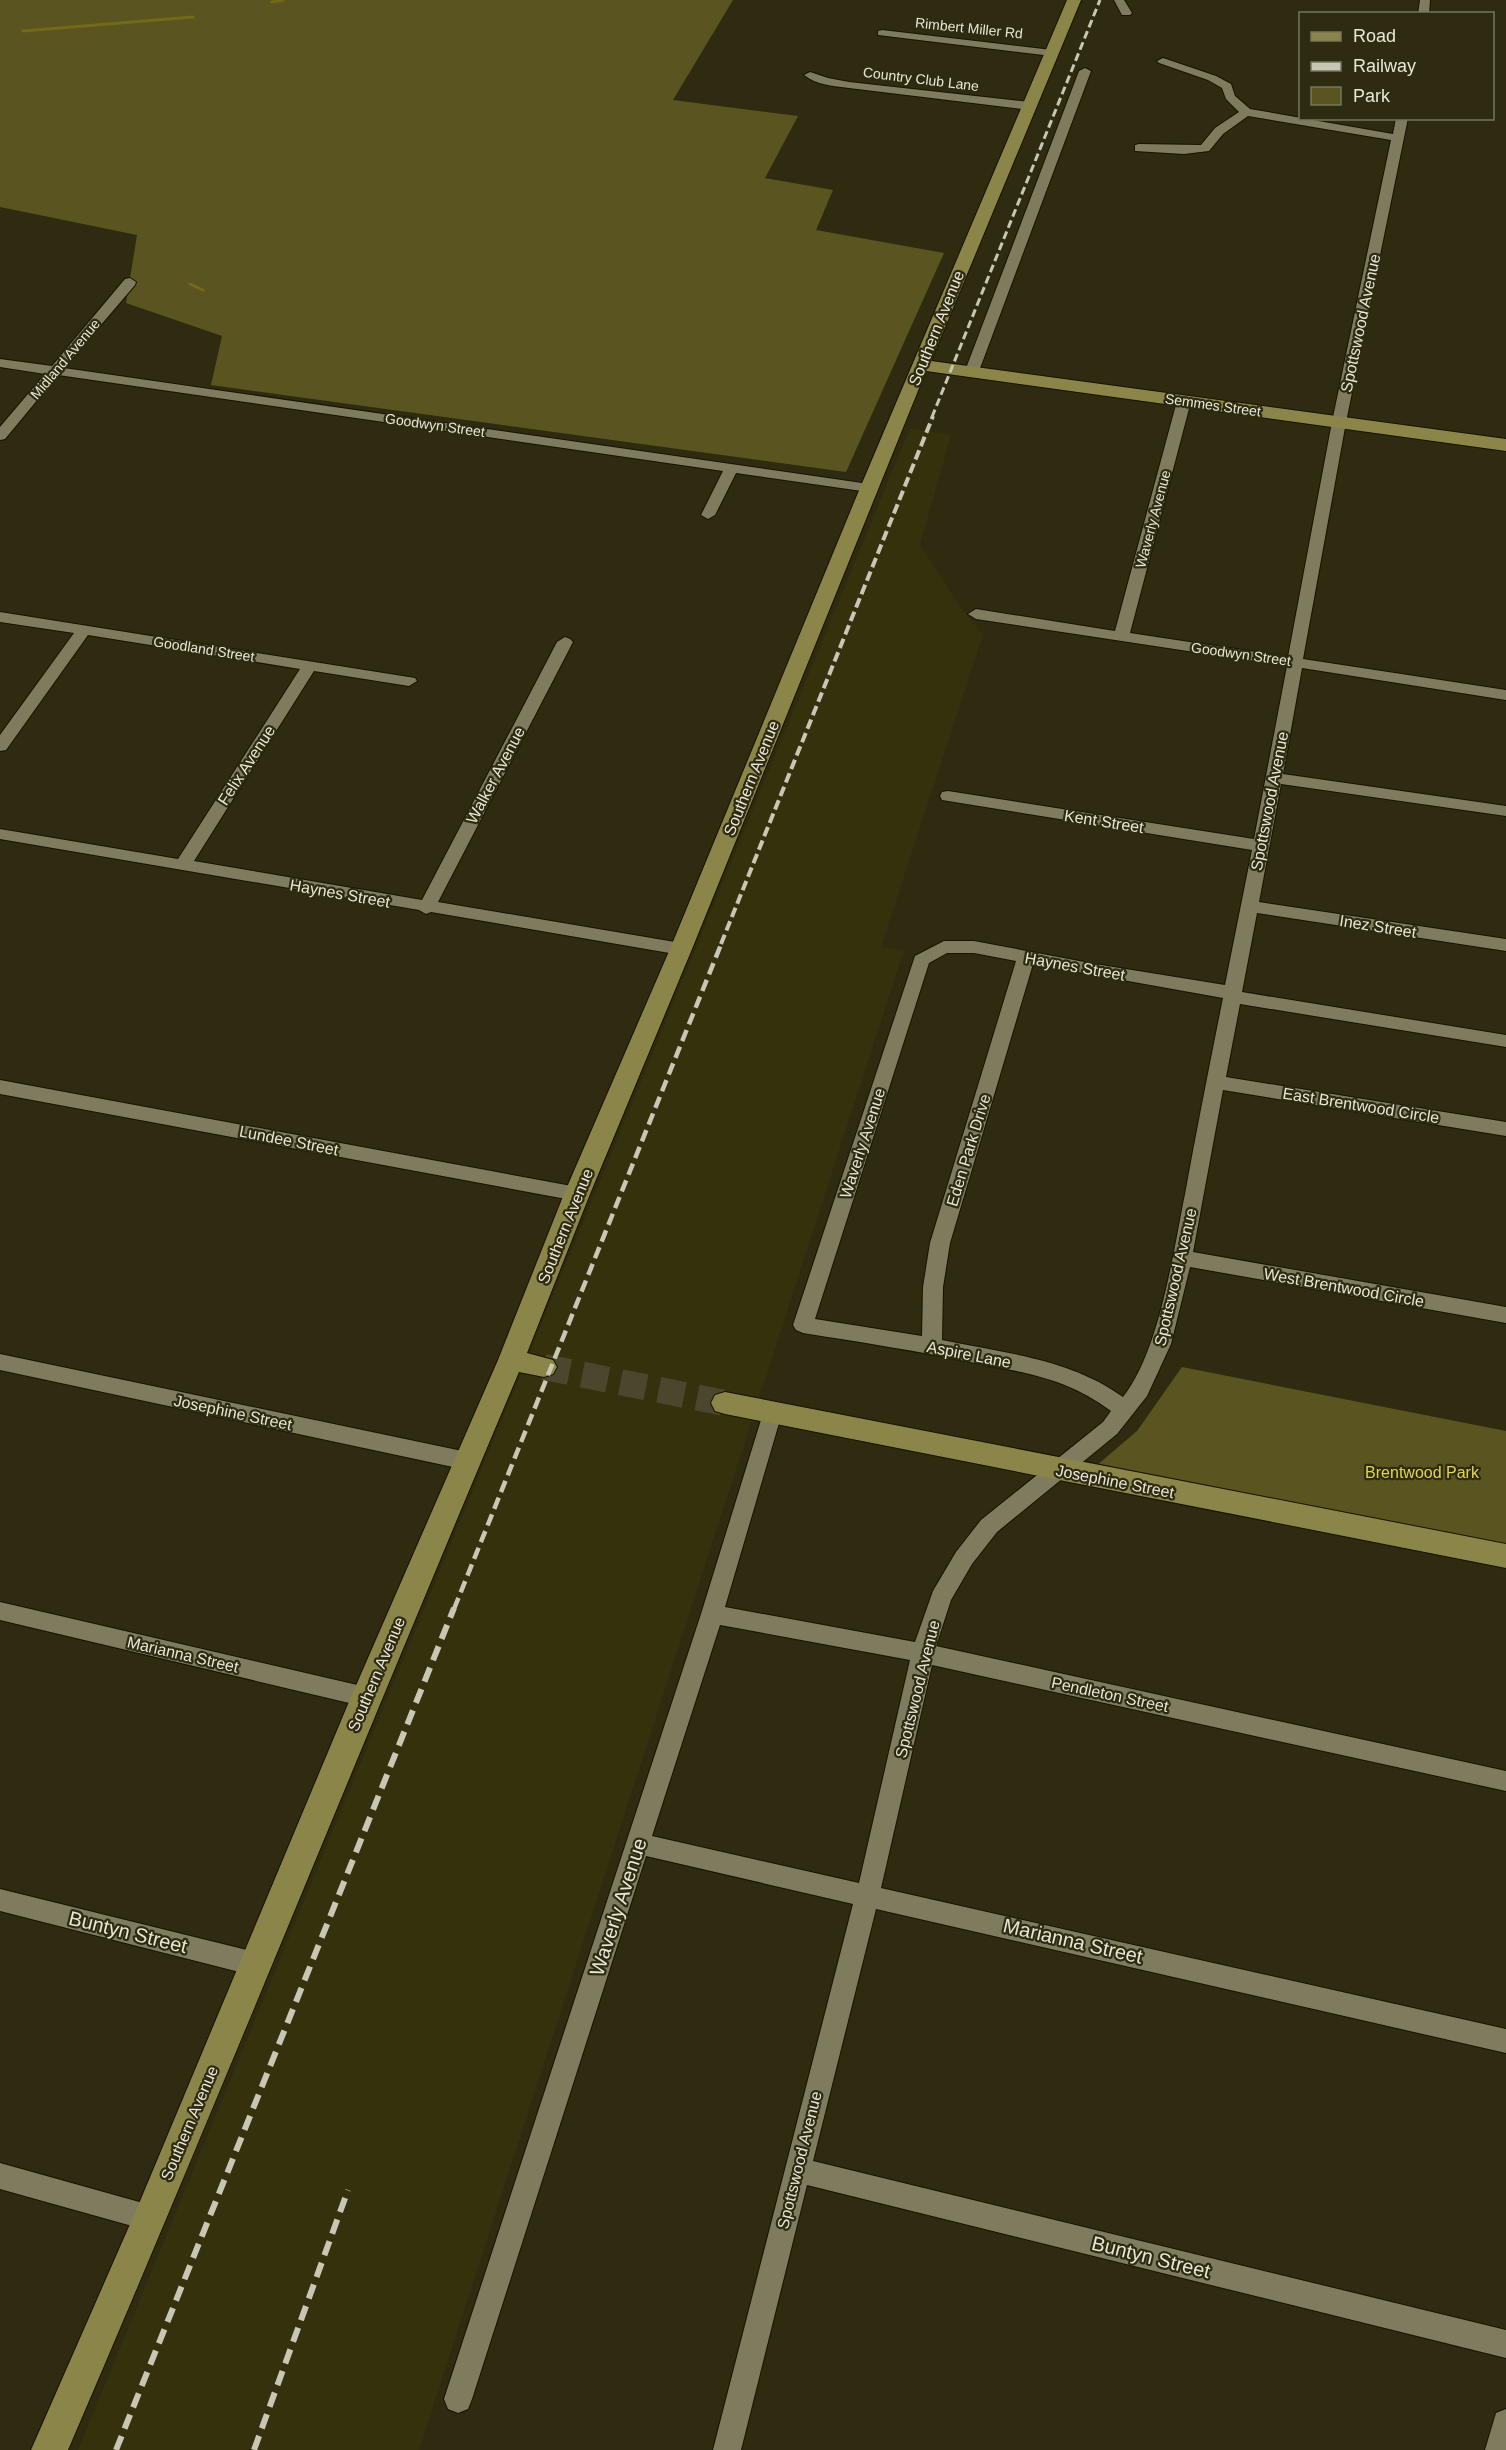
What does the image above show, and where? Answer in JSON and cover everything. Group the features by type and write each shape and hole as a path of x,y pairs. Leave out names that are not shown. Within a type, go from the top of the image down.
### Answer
{"main road":[{"name":"Southern Avenue","path":"49,2450 150,2218 366,1697 512,1360 577,1194 681,950 869,488 1074,0"},
{"name":"Semmes Street","path":"921,365 1506,445"},
{"path":"512,1360 544,1367"},
{"name":"Josephine Street","path":"725,1403 1057,1470 1506,1556"}],"street":[{"path":"1119,0 1126,13"},
{"name":"Rimbert Miller Rd","path":"882,33 1052,53"},
{"path":"1163,61 1212,78 1227,86 1230,97 1246,112 1398,138"},
{"path":"972,372 1085,71"},
{"name":"Country Club Lane","path":"810,75 849,86 1030,106"},
{"path":"1139,148 1184,150 1205,148 1219,131 1246,112"},
{"name":"Spottswood Avenue","path":"726,2450 868,1894 923,1653 941,1598 964,1558 989,1526 1110,1428 1140,1390 1161,1344 1182,1258 1250,906 1339,422 1402,120"},
{"name":"Midland Avenue","path":"0,436 130,282"},
{"name":"Goodwyn Street","path":"0,363 869,488"},
{"name":"Waverly Avenue","path":"1121,636 1184,401"},
{"path":"708,515 732,467"},
{"name":"Goodwyn Street","path":"976,614 1506,695"},
{"name":"Goodland Street","path":"0,617 409,681"},
{"path":"0,746 84,630"},
{"name":"Walker Avenue","path":"426,908 565,642"},
{"name":"Felix Avenue","path":"182,866 310,665"},
{"path":"1274,778 1506,811"},
{"name":"Kent Street","path":"948,796 1261,846"},
{"name":"Haynes Street","path":"0,834 681,950"},
{"name":"Inez Street","path":"1250,906 1506,945"},
{"name":"Haynes Street","path":"921,960 944,947 974,947 1506,1041"},
{"name":"Eden Park Drive","path":"932,1346 933,1287 940,1244 1026,958"},
{"name":"Waverly Avenue","path":"803,1325 921,960"},
{"name":"East Brentwood Circle","path":"1215,1082 1506,1129"},
{"name":"Lundee Street","path":"0,1087 577,1194"},
{"name":"West Brentwood Circle","path":"1182,1258 1506,1316"},
{"name":"Aspire Lane","path":"803,1325 932,1346 1054,1371 1098,1389 1125,1410"},
{"name":"Josephine Street","path":"0,1362 467,1461"},
{"name":"Waverly Avenue","path":"458,2399 639,1844 712,1614 772,1413"},
{"name":"Marianna Street","path":"0,1611 366,1697"},
{"name":"Pendleton Street","path":"712,1614 923,1653 1506,1781"},
{"name":"Marianna Street","path":"639,1844 868,1894 1506,2041"},
{"name":"Buntyn Street","path":"0,1900 255,1964"},
{"name":"Buntyn Street","path":"797,2170 1506,2344"},
{"path":"0,2176 150,2218"},
{"path":"1499,2450 1506,2423"}],"shaded area":[{"path":"910,428 951,435 920,545 962,609 983,635 881,947 904,950 419,2450 78,2450"}],"green space":[{"path":"0,0 733,0 673,100 798,116 765,178 833,190 816,230 944,253 846,472 211,385 222,336 126,303 137,235 0,207"},
{"name":"Brentwood Park","path":"1182,1367 1506,1431 1506,1548 1096,1466 1137,1431"}],"waterway":[{"path":"272,2 283,0"},
{"path":"23,31 193,17"},
{"path":"190,284 203,290"}],"tunnel":[{"path":"544,1367 725,1403"}],"railway":[{"path":"932,417 1100,0"},
{"path":"721,944 933,416"},
{"path":"454,1609 722,942"},
{"path":"116,2450 454,1608"},
{"path":"254,2450 348,2190"}]}
